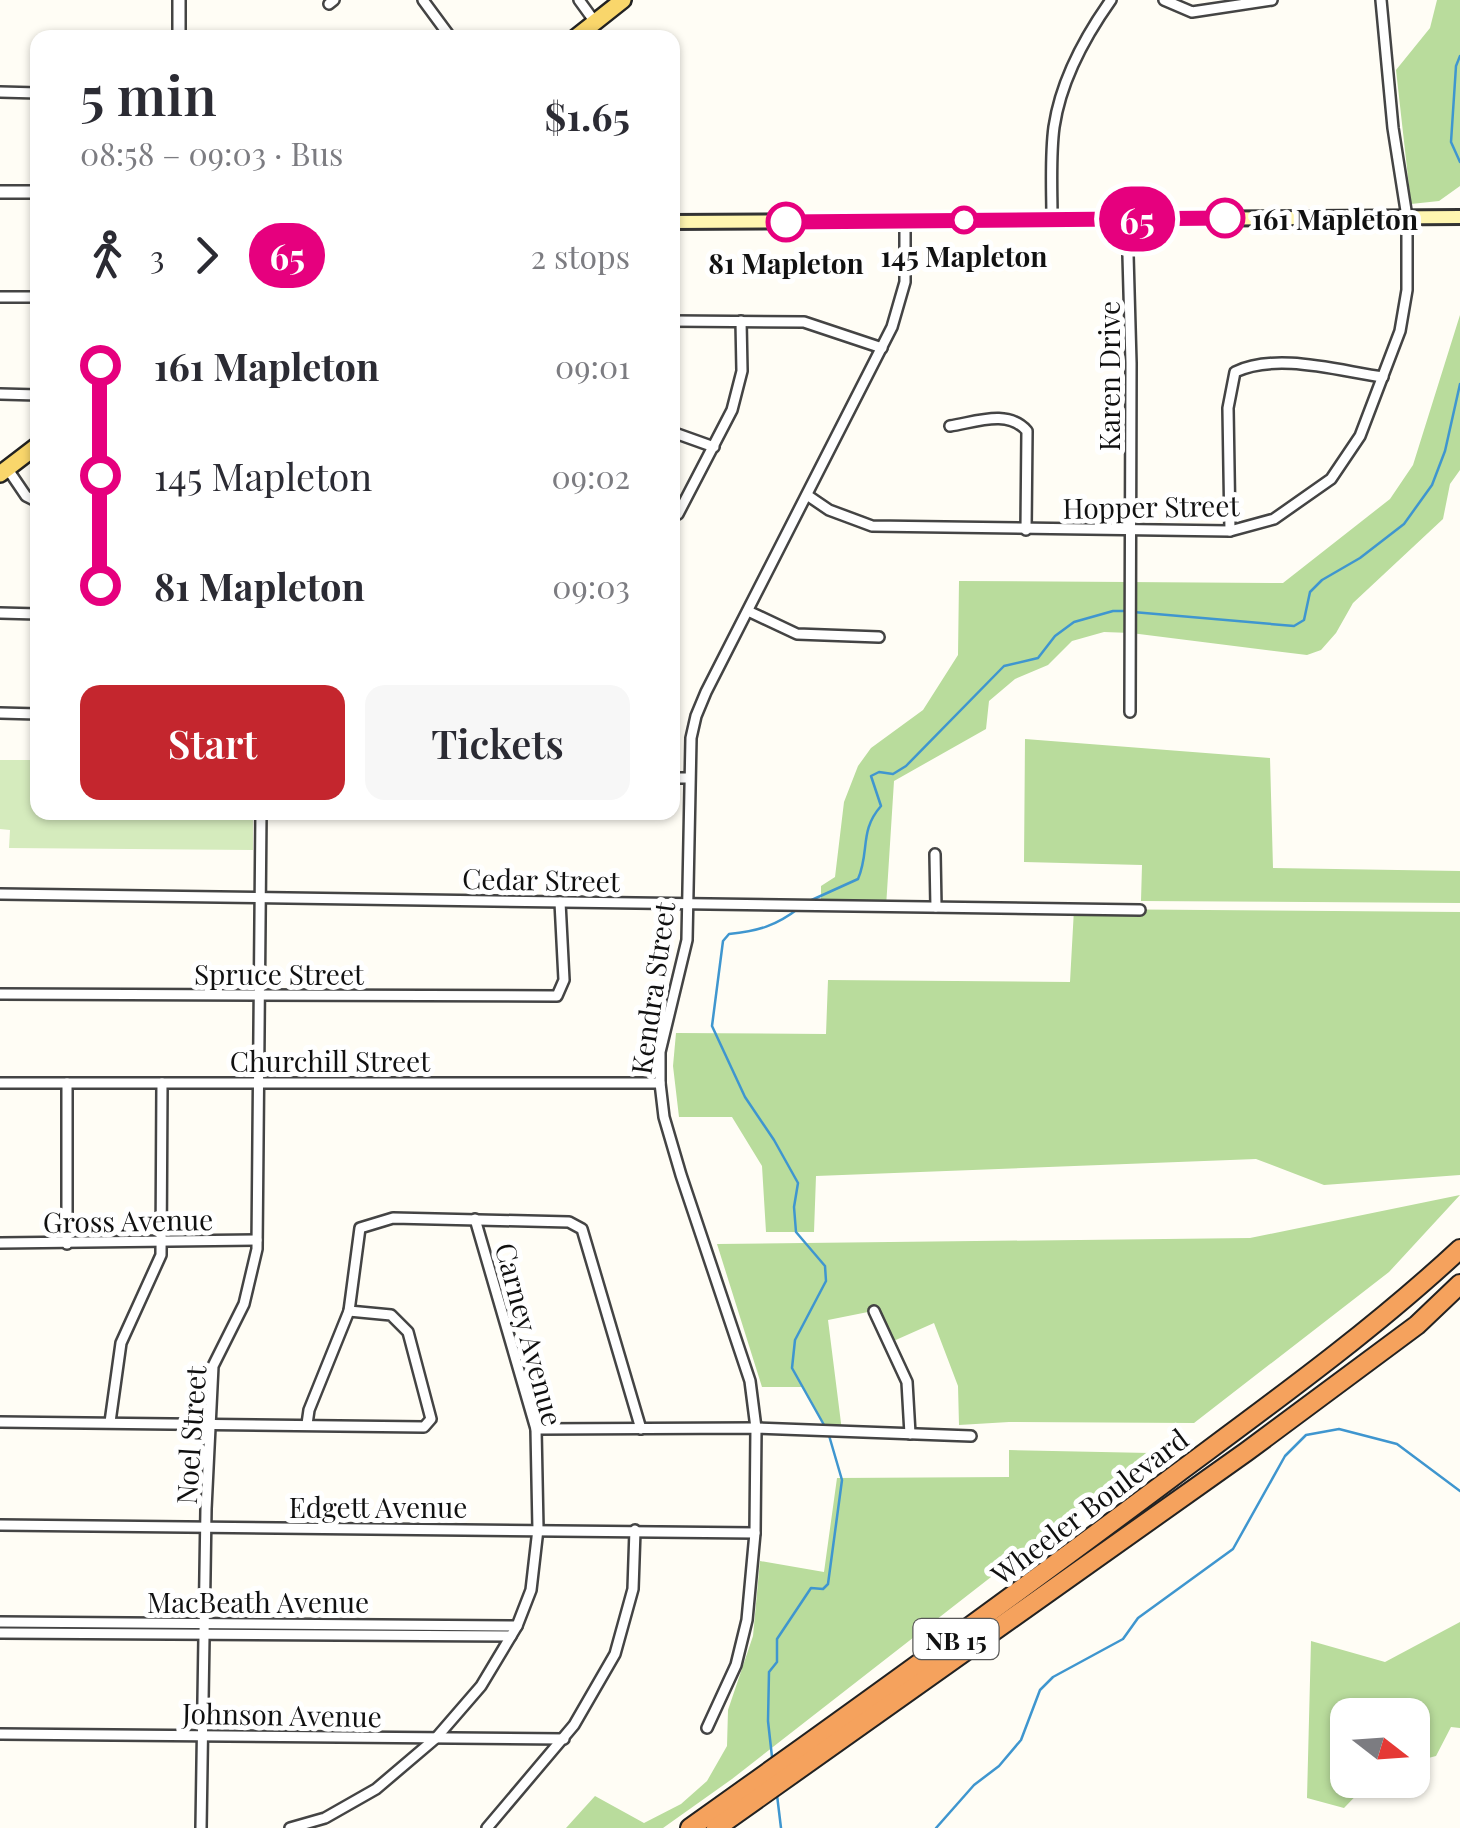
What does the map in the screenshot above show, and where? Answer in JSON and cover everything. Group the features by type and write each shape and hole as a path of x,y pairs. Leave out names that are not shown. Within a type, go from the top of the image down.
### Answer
{"highway":[{"name":"Wheeler Boulevard","path":"690,1828 975,1626 1410,1296 1460,1249"},
{"name":"Wheeler Boulevard","path":"716,1828 1246,1452 1417,1325 1460,1284"}],"main road":[{"path":"584,30 623,0"},
{"path":"680,222 1460,217"},
{"path":"4,471 30,452"}],"street":[{"path":"179,0 179,30"},
{"path":"424,0 445,30"},
{"path":"579,0 594,22"},
{"path":"1052,220 1054,129 1059,104 1078,54 1111,0"},
{"path":"1164,0 1192,12 1272,0"},
{"name":"Hopper Street","path":"807,495 829,510 872,526 1230,532 1274,519 1331,479 1360,436 1400,331 1407,290 1407,218 1393,128 1382,0"},
{"path":"0,92 30,93"},
{"path":"0,192 30,192"},
{"name":"Karen Drive","path":"1127,219 1132,363 1130,712"},
{"name":"Kendra Street","path":"708,1728 736,1665 743,1635 755,1533 756,1428 750,1381 677,1161 664,1116 660,1083 660,1052 687,940 689,778 696,716 900,307 906,282 905,221"},
{"path":"0,297 30,297"},
{"path":"680,321 804,322 882,348"},
{"path":"680,510 732,410 742,371 741,321"},
{"path":"1230,532 1228,408 1235,372 1249,366 1286,364 1383,377"},
{"path":"0,394 30,395"},
{"path":"950,426 1006,418 1018,421 1027,431 1026,530"},
{"path":"680,435 714,447"},
{"path":"4,471 30,498"},
{"path":"748,611 797,634 879,637"},
{"path":"0,613 30,614"},
{"path":"0,713 30,714"},
{"path":"680,778 689,778"},
{"name":"Noel Street","path":"201,1828 212,1366 244,1304 257,1240 261,820"},
{"path":"935,854 936,907"},
{"name":"Cedar Street","path":"0,894 1140,910"},
{"name":"Spruce Street","path":"0,994 557,996 564,980 560,902"},
{"name":"Churchill Street","path":"0,1083 66,1087 258,1082 660,1083"},
{"path":"110,1422 121,1343 162,1255 162,1083"},
{"path":"66,1087 66,1244"},
{"path":"307,1424 309,1410 350,1312 360,1228 393,1218 475,1218 569,1222 582,1229 640,1428"},
{"name":"Carney Avenue","path":"290,1828 325,1818 376,1790 436,1738 481,1686 511,1636 531,1590 538,1529 536,1429 475,1218"},
{"name":"Gross Avenue","path":"0,1243 257,1240"},
{"path":"874,1311 908,1382 910,1434"},
{"path":"0,1422 424,1426 432,1420 408,1332 391,1316 350,1312"},
{"path":"536,1429 756,1428 971,1436"},
{"name":"Edgett Avenue","path":"0,1525 755,1533"},
{"path":"487,1828 564,1739 615,1654 634,1588 636,1530"},
{"name":"MacBeath Avenue","path":"0,1622 40,1628"},
{"name":"MacBeath Avenue","path":"0,1632 40,1628 516,1626"},
{"name":"MacBeath Avenue","path":"205,1629 511,1636"},
{"name":"Johnson Avenue","path":"0,1734 564,1739"}],"green space":[{"path":"1437,0 1460,0 1460,186 1439,201 1411,204 1396,70 1430,28"},
{"path":"1460,315 1460,470 1450,484 1443,519 1353,603 1321,650 1307,655 1104,632 1072,641 1048,665 1015,679 989,701 986,729 894,781 886,907 821,906 821,886 835,877 844,802 858,766 871,748 923,710 958,655 959,581 1283,583 1390,499 1413,465"},
{"path":"1025,739 1270,758 1273,868 1460,871 1460,903 1141,901 1142,865 1024,862"},
{"path":"0,760 30,760 30,820 253,820 253,850 9,848 10,830 0,829"},
{"path":"1074,909 1460,912 1460,1175 1324,1185 1256,1159 816,1176 814,1232 766,1232 762,1166 732,1117 679,1117 673,1066 676,1033 826,1034 828,980 1070,982"},
{"path":"1460,1195 1389,1272 1194,1423 959,1425 958,1386 934,1323 889,1343 873,1311 828,1320 842,1431 827,1431 802,1387 762,1387 717,1244 1250,1238"},
{"path":"1009,1450 1150,1453 732,1779 663,1828 566,1828 595,1796 644,1823 681,1804 707,1781 727,1746 728,1710 753,1636 760,1561 824,1572 837,1478 1009,1477"},
{"path":"1460,1622 1460,1728 1451,1727 1436,1756 1430,1758 1430,1698 1330,1698 1330,1798 1354,1798 1344,1808 1307,1798 1311,1641 1385,1662"}],"waterway":[{"path":"1460,56 1451,142 1460,162"},
{"path":"1133,612 1294,626 1304,620 1310,592 1404,524 1432,485 1445,451 1460,384"},
{"path":"805,903 858,879 867,833 881,806 871,776 879,772 893,774 906,766 1004,666 1038,658 1055,636 1074,622 1125,611"},
{"path":"799,908 758,929 729,934 723,941 712,1026 745,1097 798,1183 794,1207 796,1232 825,1266 826,1281 795,1340 792,1368 824,1425"},
{"path":"936,1828 1021,1740 1040,1690 1053,1677 1123,1639 1138,1618 1233,1549 1285,1456 1306,1435 1339,1429 1397,1444 1460,1491"},
{"path":"772,1757 769,1672 777,1662 777,1639 811,1588 823,1589 828,1584 842,1480 828,1432"},
{"path":"777,1795 781,1828"}],"bus line":[{"name":"65","path":"786,222 1225,218"}],"place":[{"name":"161 Mapleton","path":"1225,218"},
{"name":"145 Mapleton","path":"964,220"},
{"name":"81 Mapleton","path":"786,222"}]}
